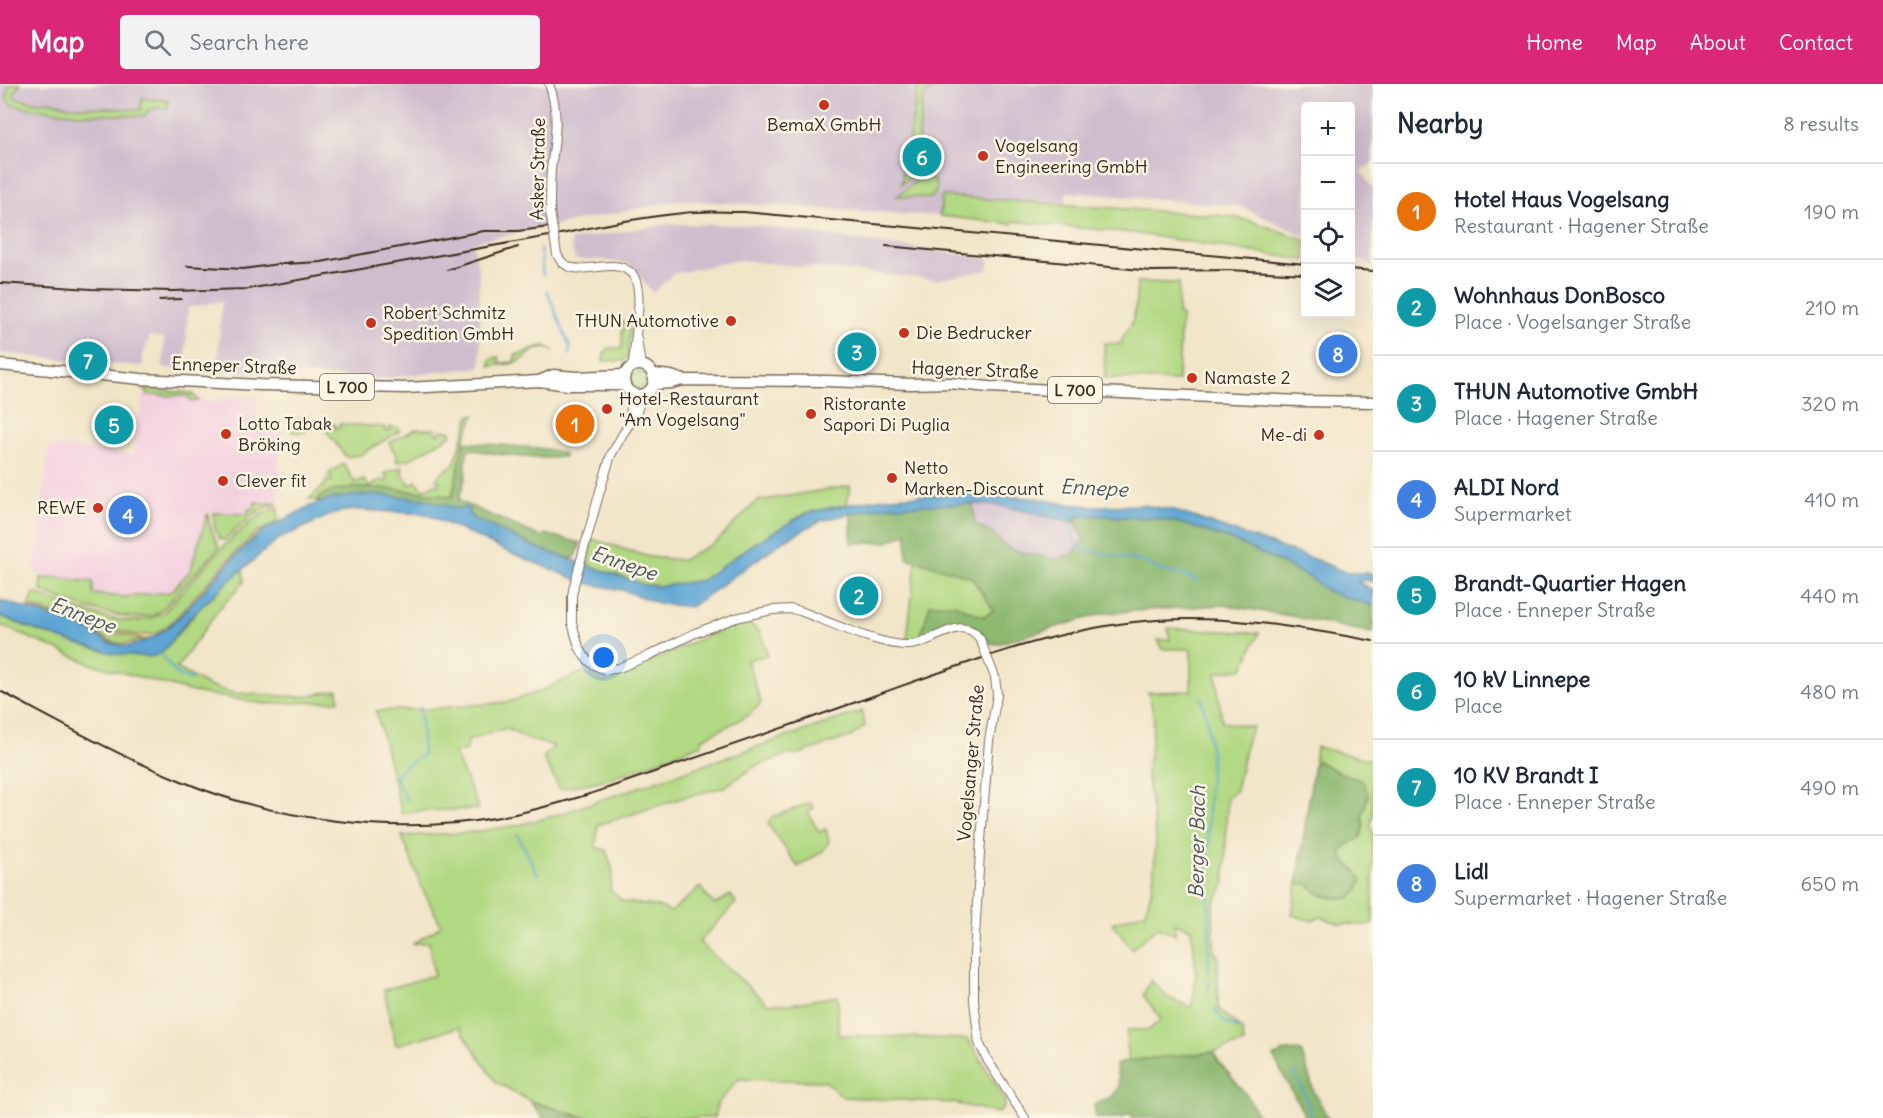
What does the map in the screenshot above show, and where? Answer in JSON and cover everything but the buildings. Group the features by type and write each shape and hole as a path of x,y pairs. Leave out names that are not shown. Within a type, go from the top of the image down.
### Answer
{"main road":[{"name":"Enneper Straße","path":"0,365 141,379 260,384 406,388 539,381 553,375 631,387"},
{"name":"Hagener Straße","path":"637,365 648,368 653,379 671,376 683,380 949,383 1294,401 1373,402"},
{"path":"637,365 631,387 647,392 653,379"}],"street":[{"name":"Asker Straße","path":"549,84 556,118 550,212 557,254 566,266 580,269 613,266 632,274 637,286 637,335 640,351 637,365"},
{"name":"Vogelsanger Straße","path":"631,387 638,411 610,459 572,596 572,623 576,639 592,664 606,670 626,667 716,624 772,610 800,611 898,645 921,644 958,628 974,632 980,639 995,677 996,698 989,741 980,853 974,954 974,1001 979,1043 1025,1118"}],"shaded area":[{"path":"0,84 1373,84 1373,163 1361,171 1373,189 1373,266 1355,258 1355,102 1301,102 1301,234 1239,206 1066,192 1066,205 942,196 940,216 681,200 473,242 479,274 481,367 387,378 217,370 222,301 188,308 185,369 163,368 164,338 150,336 143,355 143,366 0,353"},
{"path":"667,224 754,225 990,259 988,270 937,280 738,260 673,274 653,293 630,264 603,260 576,260 571,247 571,240"},
{"path":"144,389 194,393 199,399 220,401 226,396 257,397 256,430 281,432 278,503 255,502 254,509 248,514 208,513 190,571 170,592 124,597 92,594 93,582 41,578 42,574 34,573 49,445 133,454"},
{"path":"973,504 997,505 1062,521 1075,521 1084,539 1072,555 1054,559 1011,550 993,534 975,524"}],"green space":[{"path":"20,84 13,95 15,98 39,103 48,101 69,106 141,110 142,98 168,101 167,108 155,108 147,111 145,116 80,114 12,105 6,98 9,86"},
{"path":"918,87 933,89 923,97 915,173 901,184"},
{"path":"926,177 936,184 936,192 930,198 897,196 916,181"},
{"path":"942,196 1228,216 1251,221 1301,239 1301,259 1133,233 940,216"},
{"path":"1137,282 1179,283 1178,314 1181,315 1178,381 1105,378 1104,343 1121,344 1134,317"},
{"path":"622,321 630,327 628,357 624,361 603,361 604,352 608,351 608,348 622,348 622,330 624,329"},
{"path":"545,346 554,351 540,348 520,361 508,364 490,366 490,361 494,358 499,357 500,363 514,362 515,355"},
{"path":"639,372 647,380 639,388 631,380"},
{"path":"145,389 192,393 198,401 190,402 189,396 148,395"},
{"path":"470,415 475,415 466,434 452,497 402,490 359,488 326,493 316,501 309,499 324,486 327,480 331,481 332,477 328,476 330,472 344,464 355,483 364,479 369,487 381,480 386,482 388,477 384,474 401,467 410,485 416,481 424,490 435,484 439,485 440,481 436,480 437,477 455,462"},
{"path":"292,419 305,419 307,421 306,432 292,432"},
{"path":"321,424 335,424 335,428 339,428 339,424 385,427 385,431 390,431 390,427 398,428 400,431 360,455 346,457"},
{"path":"415,429 435,429 435,433 439,434 440,430 452,433 410,459 397,462 398,458 389,443"},
{"path":"464,442 547,449 564,453 564,457 551,458 505,455 469,449 459,501 541,537 545,534 581,543 576,556 572,559 538,548 473,518 468,513 470,510 463,507 459,509 447,506 329,499 322,502 316,501 325,493 359,488 401,490 452,497"},
{"path":"850,486 847,504 806,513 752,545 702,580 663,586 645,585 588,565 592,539 649,557 682,560 716,542 757,501"},
{"path":"255,502 278,504 256,513 225,540 220,539 215,529 213,513 248,514 248,509 254,509"},
{"path":"973,504 975,524 993,534 1011,550 1054,559 1072,555 1084,539 1075,521 1080,516 1152,518 1193,527 1232,540 1273,559 1309,577 1327,591 1373,606 1373,633 1223,605 1105,613 997,644 990,643 982,633 966,624 949,626 920,639 930,604 954,604 983,617 994,610 971,577 907,558 907,533 887,542 851,543 851,514 889,506"},
{"path":"278,507 278,521 259,530 229,559 172,622 155,634 136,635 78,622 29,606 34,593 99,616 117,620 150,619 164,612 218,552 249,523"},
{"path":"208,513 210,526 219,547 167,605 156,614 146,617 115,615 80,606 41,590 41,578 50,579 51,577 93,582 93,594 124,597 170,592 190,571"},
{"path":"916,560 971,577 994,610 983,617 954,604 920,639 907,639"},
{"path":"243,568 244,582 219,609 177,668 208,686 233,693 301,697 338,690 339,701 264,704 193,692 91,664 0,625 0,616 35,630 116,654 165,649 199,609"},
{"path":"746,621 760,632 768,655 747,660 761,703 749,715 702,739 702,744 613,778 560,789 543,758 554,746 527,739 506,728 468,740 467,750 454,752 479,809 420,811 402,814 376,711 509,702 541,691 582,672 605,682 692,642"},
{"path":"82,626 146,638 123,645 109,641"},
{"path":"1168,628 1259,633 1243,668 1216,673 1222,722 1253,727 1247,740 1236,790 1227,798 1225,883 1213,906 1214,951 1218,956 1218,1008 1242,1030 1244,1043 1213,1052 1127,1061 1127,1030 1149,1030 1161,1019 1143,995 1151,980 1168,998 1191,1007 1196,979 1191,929 1175,923 1175,934 1158,927 1132,949 1112,923 1145,912 1153,885 1156,838 1146,772 1154,716 1148,692 1191,691 1191,649 1162,649 1158,640 1170,640"},
{"path":"862,711 865,726 852,736 756,766 724,787 598,825 596,848 606,850 613,871 610,890 624,902 660,907 671,912 700,887 714,905 731,895 736,903 699,942 768,1004 790,1004 838,996 838,1035 967,1039 1005,1100 1004,1107 999,1113 954,1103 843,1097 825,1081 739,1079 717,1104 715,1118 587,1118 530,1101 496,1082 459,1027 396,1045 384,990 434,975 429,942 412,944 441,925 423,890 402,836 466,833 519,825 554,816"},
{"path":"1316,747 1373,760 1371,826 1373,833 1373,925 1341,924 1320,917 1312,921 1292,915 1297,885 1308,884 1319,894 1334,898 1349,897 1357,892 1356,870 1346,864 1341,854 1345,846 1352,843 1364,824 1362,816 1368,795 1345,775 1317,761 1314,763"},
{"path":"1317,761 1363,781 1368,795 1362,816 1364,824 1361,837 1345,846 1341,854 1362,880 1357,892 1350,898 1319,894 1308,884 1297,885 1314,763"},
{"path":"810,803 814,808 808,812 819,832 826,829 829,841 823,851 798,867 768,824 772,817"},
{"path":"1297,1050 1301,1052 1314,1092 1328,1118 1303,1118 1305,1116 1273,1056 1281,1052"},
{"path":"1213,1052 1248,1097 1259,1118 1133,1118 1130,1113 1121,1118 1096,1118 1094,1105 1113,1096 1119,1086 1116,1065 1127,1061"},
{"path":"530,1101 582,1117 587,1118 543,1118"}],"sand":[{"path":"259,530 261,532 228,563 175,621 148,641 134,646 115,644 76,624 28,608 29,606 78,622 136,635 155,634 172,622 229,559","holes":["85,627 144,639 126,643 113,642"]}],"water":[{"path":"972,493 1042,499 1065,504 1144,505 1173,510 1347,573 1373,573 1373,581 1358,582 1373,590 1373,606 1327,591 1309,577 1232,540 1173,521 1152,518 1080,516 1070,522 997,505 973,504 889,506 820,521 783,541 691,607 661,604 622,590 585,583 513,554 426,514 360,510 344,511 328,516 277,540 221,588 186,622 165,649 150,657 116,654 77,644 0,616 0,600 76,624 107,642 131,646 152,638 167,628 234,557 261,532 308,507 329,499 372,494 425,499 459,509 463,507 470,509 468,513 473,518 538,548 645,585 662,586 702,580 752,545 806,513 887,497"}],"waterway":[{"path":"537,224 540,206 540,158 544,156 546,134 541,115"},
{"path":"540,249 543,276"},
{"path":"547,291 570,347 569,354"},
{"name":"Berger Bach","path":"1072,532 1075,542 1083,549 1148,563 1159,570 1184,575 1199,582"},
{"path":"159,653 178,675 193,680"},
{"name":"Berger Bach","path":"1201,697 1207,720 1211,755 1208,811 1209,989"},
{"path":"406,800 395,776 405,766 423,755 420,707"},
{"path":"517,834 538,875"},
{"name":"Berger Bach","path":"1215,1009 1225,1022 1239,1029"},
{"name":"Berger Bach","path":"1294,1072 1307,1100 1311,1118"}],"railway":[{"path":"0,283 172,291 248,289 624,221 706,211 744,212 1301,264"},
{"path":"284,264 321,262 484,231 518,231 557,226"},
{"path":"886,246 1152,271 1228,270 1301,274"},
{"path":"447,270 518,247"},
{"path":"187,266 243,269 292,262"},
{"path":"1355,269 1373,271"},
{"path":"159,300 181,299"},
{"path":"0,691 133,760 216,794 296,815 337,821 420,825 461,823 500,817 572,799 1003,651 1101,627 1164,620 1224,620 1314,630 1373,641"}],"place":[{"name":"BemaX GmbH","path":"824,105"},
{"name":"Vogelsang Engineering GmbH","path":"983,156"},
{"name":"10 kV Linnepe","path":"922,157"},
{"name":"THUN Automotive","path":"731,321"},
{"name":"Robert Schmitz Spedition GmbH","path":"371,323"},
{"name":"Die Bedrucker","path":"904,333"},
{"name":"THUN Automotive GmbH","path":"857,352"},
{"name":"Lidl","path":"1338,354"},
{"name":"10 KV Brandt I","path":"88,361"},
{"name":"Namaste 2","path":"1192,378"},
{"name":"Hotel-Restaurant \"Am Vogelsang\"","path":"607,409"},
{"name":"Ristorante Sapori Di Puglia","path":"811,414"},
{"name":"Hotel Haus Vogelsang","path":"575,424"},
{"name":"Brandt-Quartier Hagen","path":"114,425"},
{"name":"Lotto Tabak Bröking","path":"226,434"},
{"name":"Me-di","path":"1319,435"},
{"name":"Netto Marken-Discount","path":"892,478"},
{"name":"Clever fit","path":"223,481"},
{"name":"REWE","path":"98,508"},
{"name":"ALDI Nord","path":"128,515"},
{"name":"Wohnhaus DonBosco","path":"859,596"}],"water label":[{"name":"Ennepe","path":"1094,488"},
{"name":"Ennepe","path":"624,563"},
{"name":"Ennepe","path":"83,615"}]}
